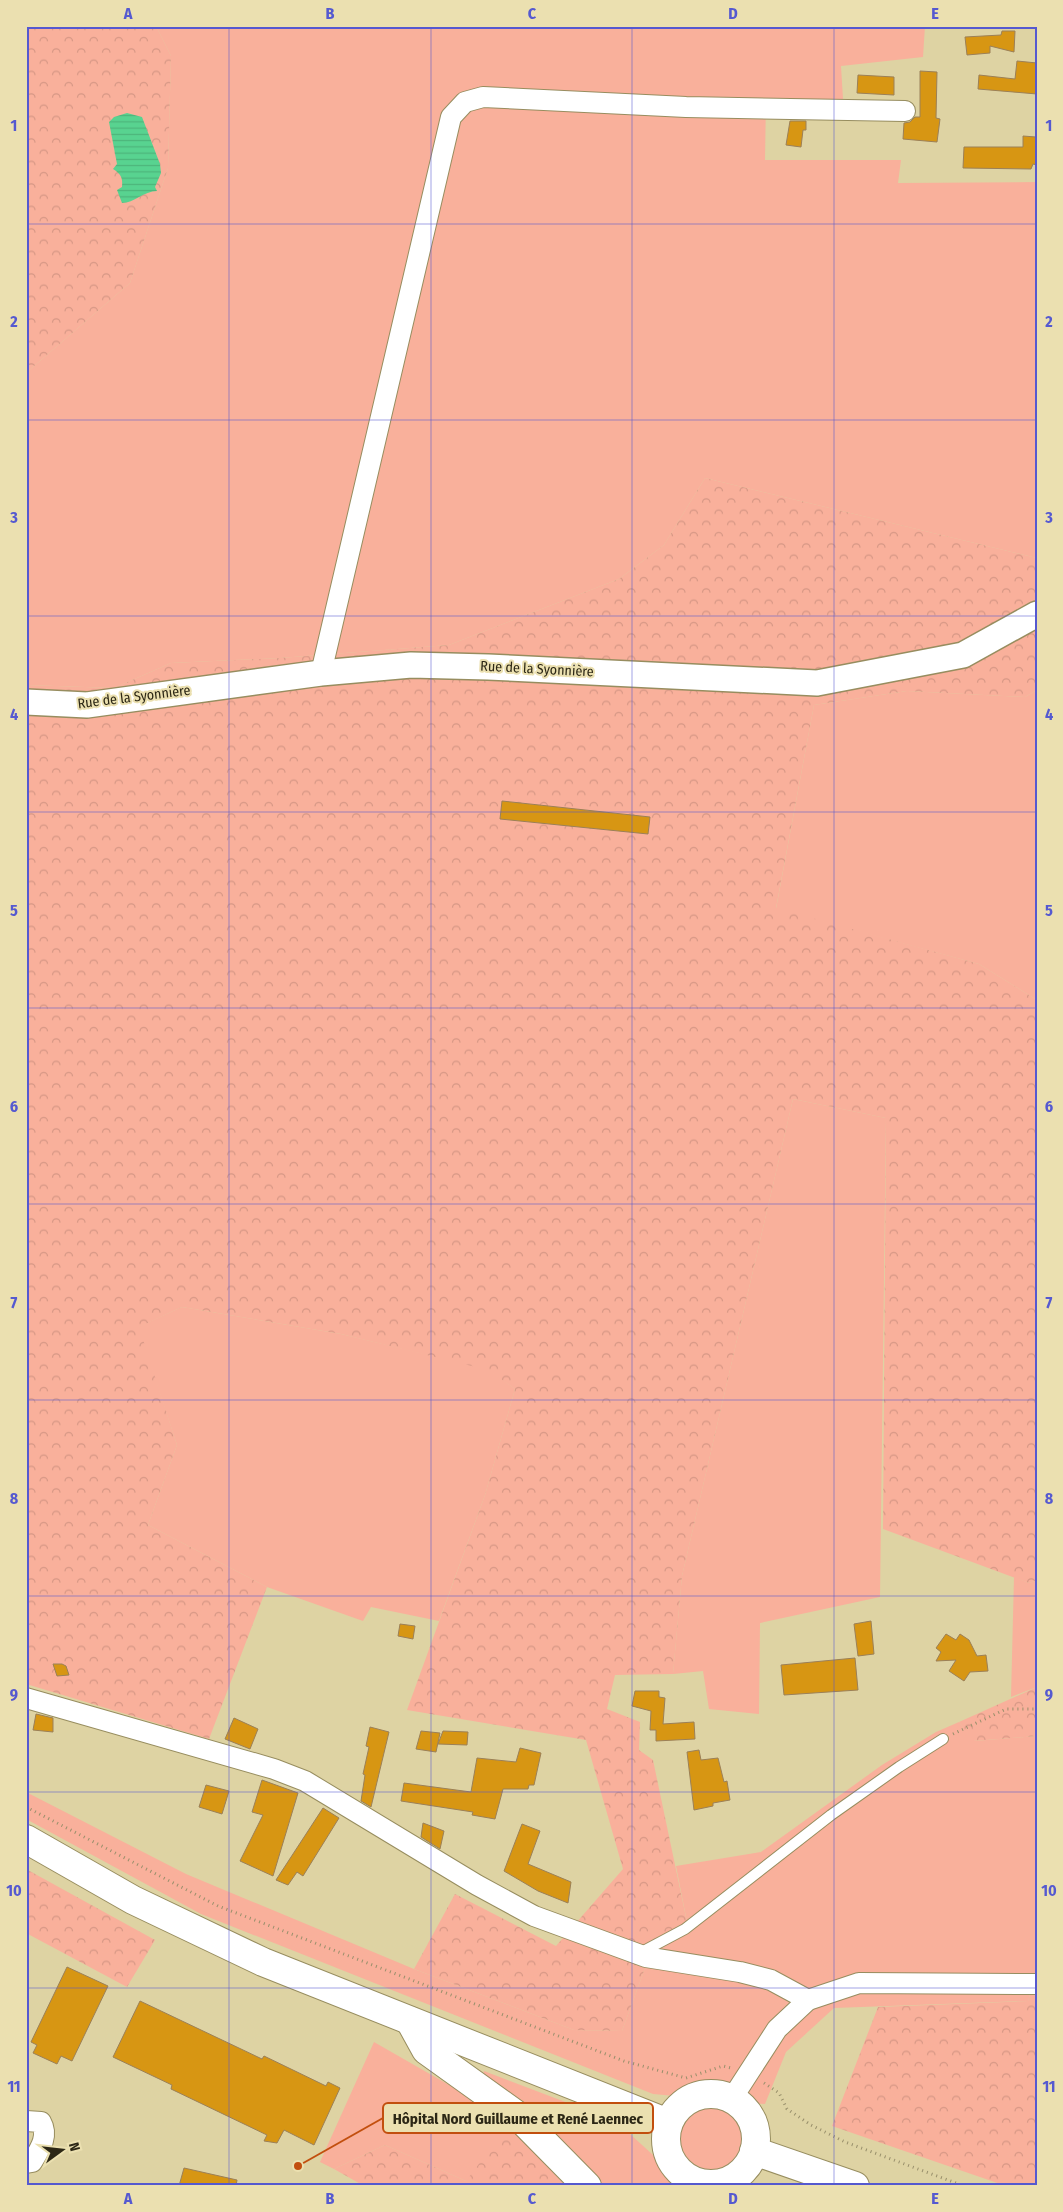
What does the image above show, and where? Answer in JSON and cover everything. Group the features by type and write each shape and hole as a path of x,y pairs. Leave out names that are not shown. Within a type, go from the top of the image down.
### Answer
{"main road":[{"path":"26,1839 133,1900 263,1962 668,2123"},
{"path":"410,2020 426,2050 518,2116 587,2186"},
{"path":"717,2095 731,2100 744,2109 752,2121 755,2136 754,2151 748,2165 731,2179 710,2185 694,2184 682,2175 673,2164 667,2151 665,2137 668,2123 676,2110 695,2098 717,2095"},
{"path":"754,2151 855,2186"}],"street":[{"path":"321,672 451,117 465,102 483,97 686,107 905,111"},
{"name":"Rue de la Syonnière","path":"26,702 86,705 321,672 411,665 818,682 963,655 1037,614"},
{"path":"26,1698 274,1769 305,1781 477,1885 534,1916 637,1954 740,1972 771,1980 808,2000"},
{"path":"731,2100 777,2029 808,2000 859,1983 1037,1984"},
{"path":"26,2121 41,2122 45,2130 42,2146 32,2162 26,2163"}],"lane":[{"path":"637,1954 685,1929 831,1815 899,1767 944,1739"}],"path":[{"path":"944,1739 1006,1709 1037,1709"},
{"path":"26,1807 218,1906 624,2061 686,2078 723,2066 748,2075 772,2086 780,2093 787,2109 811,2125 845,2142 964,2186"}],"green space":[{"path":"26,26 156,26 171,56 168,168 130,283 26,373"},
{"path":"156,26 925,26 923,57 841,66 843,99 766,99 765,160 901,160 898,183 1037,182 1037,558 705,478 664,545 619,579 449,645 280,658 171,663 114,688 26,685 26,373 130,283 168,168 171,56"},
{"path":"705,478 1037,558 1037,690 1025,697 907,691 814,705 776,908 979,964 1037,1000 1037,1580 1029,1583 883,1529 886,1118 793,1099 682,1576 673,1674 615,1675 607,1709 640,1722 639,1750 653,1760 687,1922 645,1968 622,2031 574,2030 414,1969 455,1894 556,1946 623,1869 586,1740 407,1710 485,1495 515,1389 488,1370 341,1334 182,1307 139,1327 177,1445 148,1525 267,1587 209,1739 26,1684 26,685 114,688 171,663 280,658 449,645 619,579 664,545"},
{"path":"1037,690 1037,1000 979,964 776,909 814,705 907,691 1025,697"},
{"path":"793,1099 886,1118 880,1597 760,1623 759,1714 709,1709 703,1671 673,1674 682,1576"},
{"path":"182,1307 341,1334 488,1369 515,1389 485,1495 439,1621 371,1607 363,1621 267,1587 148,1525 177,1445 138,1327"},
{"path":"1014,1577 1029,1583 1037,1580 1037,1687 1011,1697"},
{"path":"1037,1687 1037,1736 973,1741 959,1722"},
{"path":"959,1722 974,1741 1037,1736 1037,1972 1028,2001 834,2008 786,2052 765,2104 653,2094 201,1914 26,1819 26,1792 186,1874 414,1969 574,2030 622,2031 645,1968 687,1922 676,1866 761,1852 882,1765 936,1732"},
{"path":"26,1869 155,1940 127,1987 26,1933"},
{"path":"1037,1972 1037,2186 1006,2186 832,2126 878,2007 1028,2001"},
{"path":"374,2042 477,2101 484,2071 568,2103 630,2134 664,2165 676,2186 568,2186 466,2181 385,2145 334,2169 320,2162"},
{"path":"706,2106 718,2106 735,2115 742,2126 744,2138 742,2150 735,2161 718,2170 706,2170 694,2165 685,2156 680,2144 680,2132 685,2120 694,2111"},
{"path":"505,2129 568,2186 364,2186 334,2169 385,2145 466,2181"}],"shaded area":[{"path":"127,113 142,117 160,164 161,173 155,187 157,191 122,203 117,190 122,187 121,177 113,169 117,164 109,122 114,117"}],"building":[{"path":"1002,31 1015,31 1014,52 990,46 990,53 967,55 965,37 1001,35"},
{"path":"1017,61 1037,63 1037,94 978,89 979,75 1015,79"},
{"path":"920,71 937,72 936,118 940,119 937,142 903,139 904,123 910,122 915,117 920,117"},
{"path":"858,75 894,77 894,95 857,93"},
{"path":"790,121 806,121 806,130 803,130 801,147 786,145"},
{"path":"1023,136 1036,137 1037,165 1033,164 1031,169 963,168 964,147 1023,147"},
{"path":"502,801 650,817 648,834 500,819"},
{"path":"871,1621 874,1654 858,1656 854,1624"},
{"path":"400,1624 415,1626 413,1639 398,1636"},
{"path":"946,1634 956,1640 960,1634 969,1640 977,1656 986,1655 988,1671 970,1672 964,1681 949,1671 956,1660 936,1661 941,1652 936,1648"},
{"path":"855,1658 858,1690 784,1695 781,1665"},
{"path":"53,1664 66,1666 69,1675 57,1676"},
{"path":"635,1691 659,1691 659,1697 665,1698 663,1724 694,1722 695,1739 656,1741 656,1730 650,1730 651,1711 632,1706"},
{"path":"36,1714 53,1718 53,1732 33,1730"},
{"path":"234,1718 258,1729 250,1749 225,1739"},
{"path":"370,1727 389,1732 371,1807 361,1801 365,1775 363,1774 369,1747 366,1746"},
{"path":"421,1731 440,1733 436,1752 416,1749"},
{"path":"443,1731 468,1732 467,1745 438,1744"},
{"path":"520,1748 541,1753 534,1785 529,1785 528,1789 503,1789 495,1819 472,1815 473,1812 401,1801 404,1783 471,1792 477,1758 516,1762"},
{"path":"699,1750 701,1760 718,1758 724,1782 727,1781 730,1800 713,1803 713,1806 694,1810 687,1752"},
{"path":"262,1780 298,1793 273,1876 240,1861 263,1815 252,1812"},
{"path":"206,1785 229,1791 222,1814 199,1807"},
{"path":"323,1808 339,1818 303,1876 297,1872 288,1885 276,1880"},
{"path":"423,1823 444,1831 440,1849 421,1837"},
{"path":"522,1824 540,1831 528,1864 571,1882 568,1903 538,1891 504,1871"},
{"path":"67,1967 108,1986 72,2061 61,2056 57,2064 33,2053 37,2045 31,2042"},
{"path":"140,2001 262,2059 264,2056 326,2086 328,2082 340,2088 314,2145 284,2130 277,2143 264,2141 267,2135 171,2089 172,2085 113,2057"},
{"path":"184,2168 237,2180 236,2186 179,2186"}],"place":[{"name":"Hôpital Nord Guillaume et René Laennec","path":"298,2166"}]}
